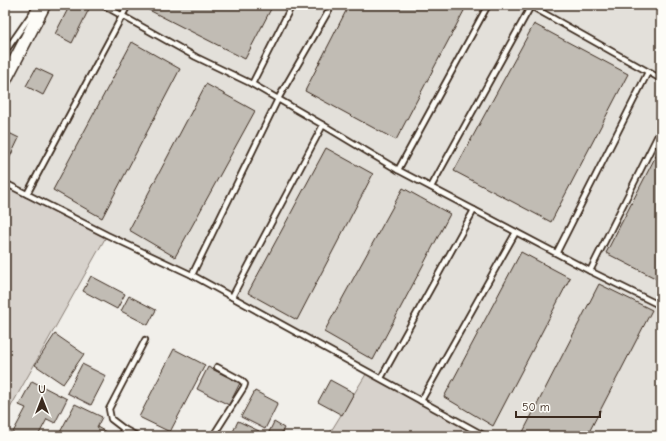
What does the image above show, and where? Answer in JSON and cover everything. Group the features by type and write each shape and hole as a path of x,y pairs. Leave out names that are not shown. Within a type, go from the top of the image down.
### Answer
{"street":[{"path":"5,80 44,5"}],"lane":[{"path":"5,52 38,5"},
{"path":"103,5 196,57 252,84 398,170 557,252 590,271 661,306"},
{"path":"27,194 128,5"},
{"path":"252,84 292,5"},
{"path":"192,276 278,99 332,5"},
{"path":"398,170 488,5"},
{"path":"432,188 530,6 661,79"},
{"path":"557,252 648,72"},
{"path":"232,297 323,125"},
{"path":"590,271 661,129"},
{"path":"5,183 232,297 485,436"},
{"path":"381,378 474,210"},
{"path":"422,401 516,232"},
{"path":"138,436 124,429 111,419 109,409 145,340"},
{"path":"214,436 245,384 241,380 217,367"},
{"path":"120,436 124,429"}],"shaded area":[{"path":"48,5 661,5 661,436 485,436 192,275 5,183 5,84"},
{"path":"5,183 107,235 5,417"},
{"path":"368,371 485,436 328,436"}],"building":[{"path":"70,5 91,5 72,43 55,34"},
{"path":"149,5 273,5 245,59 147,9"},
{"path":"349,5 467,5 396,140 305,91"},
{"path":"534,24 628,74 551,222 454,171"},
{"path":"132,42 180,69 102,218 53,190"},
{"path":"36,68 53,76 43,95 26,86"},
{"path":"206,84 255,111 175,257 129,230"},
{"path":"5,131 19,138 10,157 5,155"},
{"path":"661,146 661,281 606,253"},
{"path":"326,148 373,174 297,320 248,293"},
{"path":"403,188 450,214 373,360 324,332"},
{"path":"521,252 570,278 493,426 444,397"},
{"path":"91,276 125,294 117,309 83,291"},
{"path":"599,284 652,310 587,436 527,436 522,434"},
{"path":"129,296 156,310 148,325 121,311"},
{"path":"55,334 84,354 63,384 35,365"},
{"path":"174,349 205,365 170,432 139,417"},
{"path":"82,364 106,376 91,405 67,393"},
{"path":"208,367 240,383 229,405 197,389"},
{"path":"330,380 354,393 342,415 318,402"},
{"path":"32,381 67,399 55,423 47,419 38,436 11,436 26,408 19,405"},
{"path":"255,391 278,403 265,429 241,417"},
{"path":"75,404 102,417 97,427 106,432 104,436 58,436"},
{"path":"238,421 259,431 257,436 231,436"},
{"path":"274,422 284,428 280,436 267,436"}],"waterway":[{"path":"5,12 8,5"}]}
